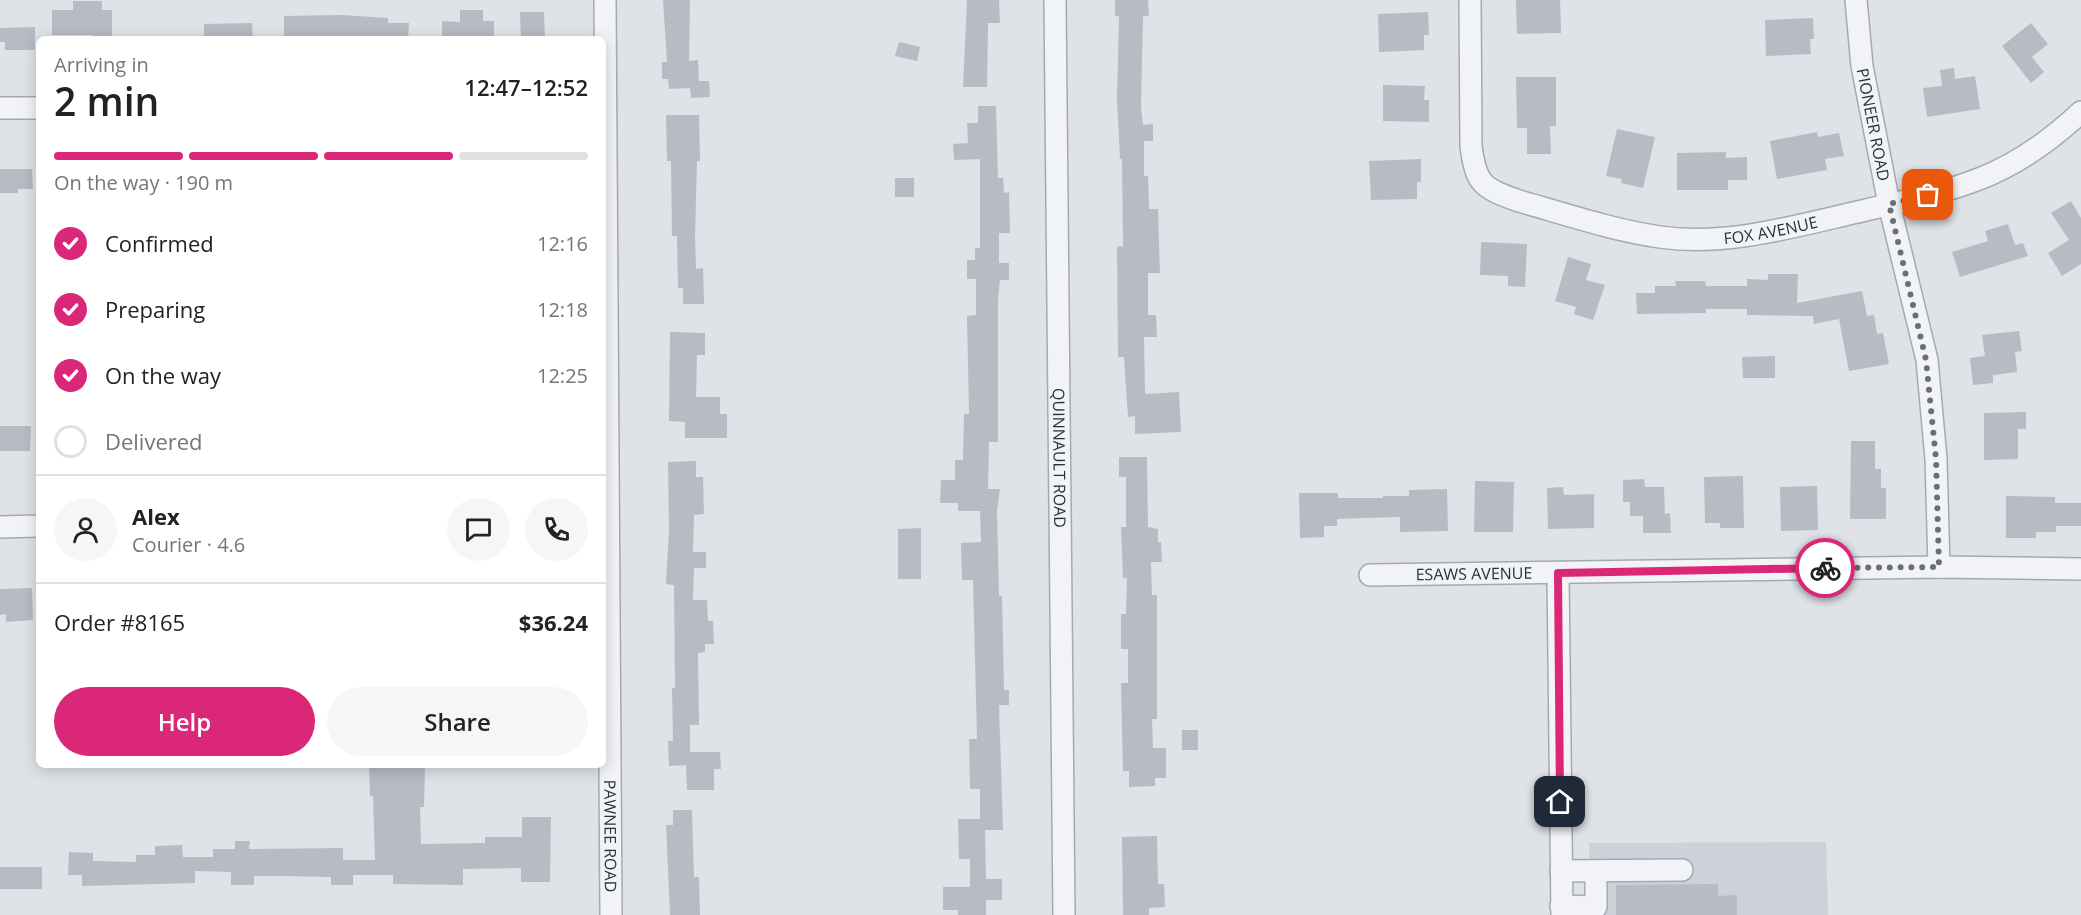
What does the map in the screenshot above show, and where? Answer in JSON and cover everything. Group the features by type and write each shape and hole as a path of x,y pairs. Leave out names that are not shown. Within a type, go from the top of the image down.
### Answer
{"street":[{"name":"PAWNEE ROAD","path":"605,0 605,36"},
{"name":"QUINNAULT ROAD","path":"1054,0 1064,915"},
{"name":"FOX AVENUE","path":"1470,0 1470,146 1473,164 1480,182 1498,193 1607,225 1660,237 1699,239 1787,229 1946,190 1981,178 2054,137 2081,112"},
{"name":"PIONEER ROAD","path":"1856,0 1862,66 1889,204 1926,360 1936,459 1939,567"},
{"path":"0,108 36,108"},
{"path":"0,526 36,526"},
{"name":"ESAWS AVENUE","path":"1370,575 1939,567 2081,569"},
{"path":"1558,573 1562,910 1596,907 1596,872"},
{"name":"PAWNEE ROAD","path":"606,586 611,915"},
{"path":"1561,871 1682,870"}],"shaded area":[{"path":"1826,842 1828,915 1590,915 1589,843"}],"building":[{"path":"663,0 690,0 689,61 698,60 699,81 709,81 710,97 691,98 690,88 669,89 668,79 662,79 662,62 667,62"},
{"path":"967,0 999,0 1000,23 988,23 987,87 963,87"},
{"path":"1115,0 1148,0 1149,16 1143,16 1141,107 1143,125 1153,124 1153,141 1144,141 1144,176 1148,176 1149,209 1158,209 1160,273 1148,273 1148,315 1156,315 1157,337 1144,337 1145,394 1179,392 1181,432 1135,434 1135,416 1128,417 1124,357 1118,357 1117,247 1123,246 1122,159 1120,159 1117,98 1119,16 1115,16"},
{"path":"1516,0 1560,0 1561,33 1517,34"},
{"path":"73,1 102,1 102,10 112,10 112,36 52,35 52,10 73,10"},
{"path":"460,10 483,10 483,21 494,21 494,36 442,36 442,21 460,22"},
{"path":"520,12 544,12 545,36 521,36"},
{"path":"1428,12 1429,35 1424,35 1424,50 1379,52 1378,14"},
{"path":"342,15 388,18 388,23 409,23 408,36 284,36 284,16"},
{"path":"1813,18 1814,39 1810,39 1811,54 1766,56 1765,20"},
{"path":"252,23 253,36 204,36 204,24"},
{"path":"2031,23 2048,44 2032,57 2044,72 2031,83 2002,46"},
{"path":"35,27 35,50 5,50 5,42 0,42 0,28"},
{"path":"899,42 920,47 917,61 895,56"},
{"path":"1954,68 1955,79 1975,76 1980,109 1927,117 1923,88 1942,86 1940,70"},
{"path":"1516,77 1556,77 1556,126 1550,126 1551,154 1527,154 1527,128 1517,128"},
{"path":"1383,85 1425,86 1424,100 1429,100 1429,122 1383,121"},
{"path":"978,106 996,106 998,178 1003,178 1004,193 1009,192 1010,233 999,233 999,263 1009,263 1009,280 1000,280 998,299 998,442 989,442 988,489 1000,489 997,511 999,596 1002,596 1004,690 1009,690 1009,705 999,705 1003,830 985,830 986,879 1002,879 1002,900 986,900 986,915 958,915 958,910 943,910 943,887 970,887 970,859 959,859 958,819 980,819 980,789 970,789 969,739 977,739 973,580 962,580 961,543 981,542 980,511 958,511 958,503 940,503 941,480 955,480 955,460 963,460 964,414 969,414 967,316 976,315 976,279 967,279 967,260 975,260 975,248 980,248 980,159 954,160 953,144 968,143 967,123 978,123"},
{"path":"666,115 699,115 700,161 697,161 695,236 696,269 703,268 704,304 683,304 683,288 678,288 677,236 672,236 671,161 667,161"},
{"path":"1617,129 1655,137 1643,188 1621,183 1622,179 1606,176"},
{"path":"1817,132 1818,137 1839,133 1844,156 1825,159 1827,170 1777,179 1770,141"},
{"path":"1726,152 1726,158 1747,157 1747,180 1728,180 1728,190 1677,190 1677,153"},
{"path":"1421,159 1421,182 1417,182 1417,199 1371,200 1369,161"},
{"path":"0,169 32,169 33,189 18,189 18,193 0,193"},
{"path":"895,178 914,178 914,197 895,197"},
{"path":"2071,201 2081,218 2081,264 2062,276 2048,253 2069,240 2051,213"},
{"path":"2008,224 2015,245 2023,243 2028,256 1960,277 1952,252 1988,241 1985,231"},
{"path":"1481,242 1527,244 1525,287 1508,286 1508,276 1480,275"},
{"path":"1568,257 1591,264 1586,280 1605,285 1593,320 1574,314 1576,307 1555,301"},
{"path":"1768,274 1798,274 1797,303 1862,291 1867,316 1874,315 1877,334 1883,333 1889,364 1849,371 1839,319 1814,324 1813,316 1747,315 1747,309 1706,309 1706,313 1637,314 1636,293 1655,293 1655,286 1676,286 1675,281 1705,281 1706,286 1747,286 1747,279 1768,280"},
{"path":"2019,331 2022,351 2015,352 2017,372 1993,375 1993,383 1973,385 1970,358 1985,356 1982,335"},
{"path":"670,332 705,333 705,355 697,355 696,397 720,397 720,414 727,414 727,438 685,438 685,422 669,421"},
{"path":"1775,356 1775,378 1743,378 1742,357"},
{"path":"2026,412 2026,429 2018,429 2018,459 1984,460 1984,413"},
{"path":"0,426 31,426 30,451 0,451"},
{"path":"1851,441 1875,441 1875,469 1881,469 1881,488 1886,488 1886,519 1850,519"},
{"path":"1119,457 1147,457 1148,527 1158,529 1158,542 1161,542 1162,562 1151,562 1152,595 1157,595 1157,719 1152,719 1153,748 1166,748 1166,778 1155,778 1155,786 1129,787 1129,771 1123,771 1121,683 1128,683 1128,649 1121,649 1121,614 1126,614 1127,578 1123,578 1121,527 1126,527 1126,477 1119,477"},
{"path":"696,461 696,477 703,477 704,514 694,515 693,552 706,552 706,568 694,568 693,600 707,600 708,621 713,621 714,644 705,644 705,652 698,653 699,725 690,725 690,752 720,752 721,769 714,769 714,790 687,790 686,765 669,766 668,741 673,741 672,688 675,688 674,585 666,584 669,530 668,462"},
{"path":"1743,476 1744,528 1720,528 1720,523 1705,523 1704,477"},
{"path":"1644,479 1645,487 1664,487 1665,514 1670,513 1671,533 1643,533 1643,516 1630,516 1630,502 1623,502 1623,480"},
{"path":"1475,481 1514,482 1513,532 1474,532"},
{"path":"1817,486 1818,530 1781,531 1780,487"},
{"path":"1563,487 1564,495 1594,494 1594,528 1548,529 1547,488"},
{"path":"1447,489 1448,531 1400,532 1400,517 1337,519 1337,526 1324,526 1324,537 1300,538 1299,493 1338,493 1338,498 1383,498 1383,496 1409,496 1409,490"},
{"path":"2006,496 2055,497 2055,503 2081,503 2081,526 2056,526 2056,532 2036,532 2036,538 2006,538"},
{"path":"921,528 921,579 898,579 898,529"},
{"path":"32,588 33,620 6,622 6,614 0,615 0,589"},
{"path":"1182,730 1198,730 1198,750 1182,750"},
{"path":"369,768 425,768 424,807 420,807 421,844 485,843 485,837 522,837 522,817 551,817 550,882 521,882 521,868 463,869 463,885 393,884 393,875 353,875 353,885 331,885 331,877 254,876 254,885 231,885 231,872 195,871 195,883 82,886 82,875 68,875 69,852 93,853 93,861 136,862 136,855 155,855 155,846 182,845 183,857 213,857 213,849 235,849 235,841 250,841 249,849 343,848 343,860 375,860 373,796 370,796"},
{"path":"673,810 692,810 694,877 699,877 700,915 670,915 666,825 673,825"},
{"path":"1157,836 1158,884 1164,884 1165,907 1149,908 1149,915 1123,915 1122,837"},
{"path":"0,867 42,867 42,889 0,889"},
{"path":"1718,884 1718,896 1737,895 1737,915 1616,915 1616,885"}],"way so far":[{"path":"1825,568 1939,567 1936,459 1926,360 1889,204 1928,195"}],"route":[{"path":"1560,802 1558,573 1825,568"}]}
